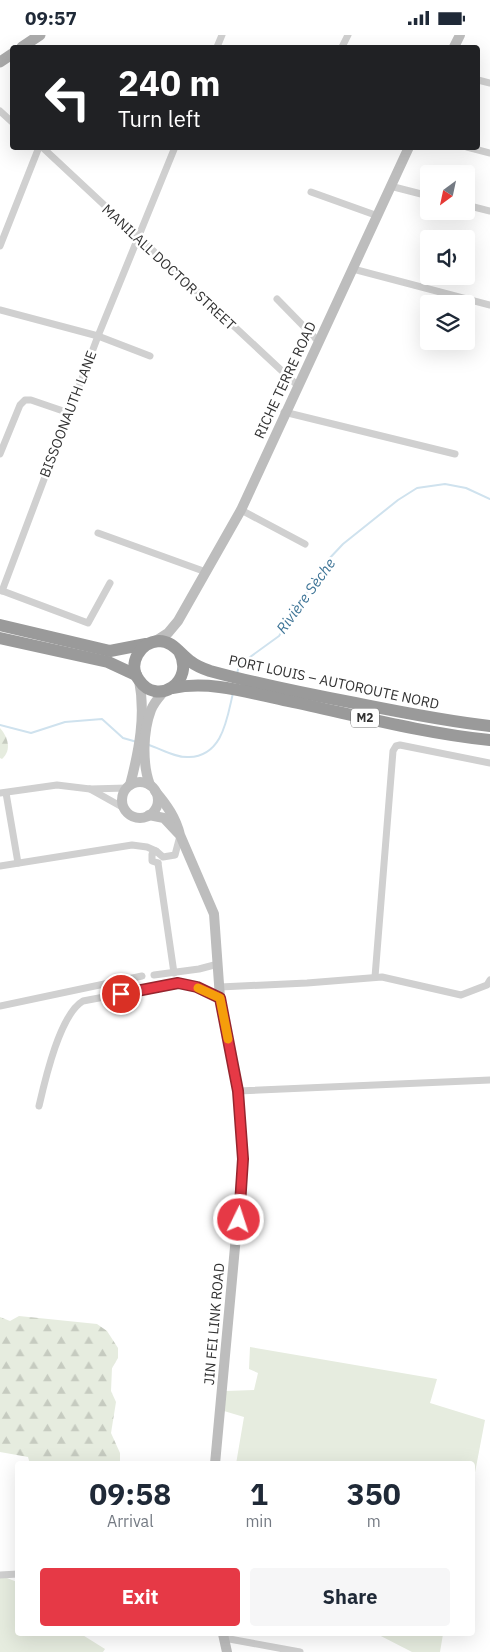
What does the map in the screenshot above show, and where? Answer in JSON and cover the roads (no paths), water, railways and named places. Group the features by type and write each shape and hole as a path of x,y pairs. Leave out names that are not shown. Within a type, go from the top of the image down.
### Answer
{"highway":[{"name":"M2","path":"0,625 110,651 162,641 177,649"},
{"name":"M2","path":"0,638 108,661 137,678 150,689 168,689"},
{"path":"137,678 136,658 150,643"},
{"path":"168,689 178,684 184,671 184,664 177,649"},
{"name":"PORT LOUIS – AUTOROUTE NORD","path":"177,649 191,662 228,682"},
{"name":"PORT LOUIS – AUTOROUTE NORD","path":"168,689 228,682 384,722 490,740"},
{"name":"PORT LOUIS – AUTOROUTE NORD","path":"241,685 424,717 490,726"}],"main road":[{"path":"25,45 40,35"},
{"name":"RICHE TERRE ROAD","path":"178,621 241,510 284,412 408,150"},
{"path":"150,643 168,633 178,621"},
{"path":"177,649 178,621"},
{"path":"137,678 142,695 141,726 136,765 129,786 123,794 124,808 138,817 149,815 164,818 180,835"},
{"path":"149,815 158,802 145,767 146,735 151,710 168,689"},
{"path":"129,786 144,782 153,788 166,803 177,823 180,835"},
{"name":"JIN FEI LINK ROAD","path":"180,835 210,913 214,965 220,987 220,998 238,1091 243,1159 215,1461"},
{"path":"214,965 215,989 220,998"},
{"path":"223,1636 226,1652"}],"street":[{"path":"0,111 10,120"},
{"path":"0,246 39,150"},
{"name":"MANILALL DOCTOR STREET","path":"43,150 297,385"},
{"name":"BISSOONAUTH LANE","path":"1,590 98,336 174,150"},
{"path":"390,186 420,194"},
{"path":"311,192 378,216"},
{"path":"475,207 490,211"},
{"path":"353,269 490,305"},
{"path":"277,299 318,341"},
{"path":"0,310 98,336 150,357"},
{"path":"0,454 20,405 25,400 31,400 69,413"},
{"path":"284,412 455,454"},
{"path":"241,510 305,544"},
{"path":"98,533 206,572"},
{"path":"1,590 88,623 110,583"},
{"path":"375,977 393,751 400,745 490,763"},
{"path":"18,863 3,793 57,785 90,789 129,786"},
{"path":"90,789 124,808"},
{"path":"0,866 120,847 139,846 163,857 175,855 180,835"},
{"path":"154,854 153,862 158,863"},
{"path":"163,857 158,863 174,973"},
{"path":"154,975 214,965"},
{"path":"0,1005 142,976"},
{"path":"220,987 323,982 375,977 461,995 487,985 490,980"},
{"path":"39,1106 51,1057 70,1012 76,1005 83,1001 178,983 197,987 220,998"},
{"path":"238,1091 490,1080"},
{"path":"0,1575 15,1574"},
{"path":"223,1636 300,1652"}],"waterway":[{"name":"Rivière Sèche","path":"237,674 239,665 279,636 327,561 343,544 398,500 417,488 445,484 466,488 490,499"},
{"name":"Rivière Sèche","path":"149,745 184,757 200,755 209,750 222,734 233,693"},
{"name":"Rivière Sèche","path":"0,725 31,733 65,722 102,719 123,738 137,742"}]}
